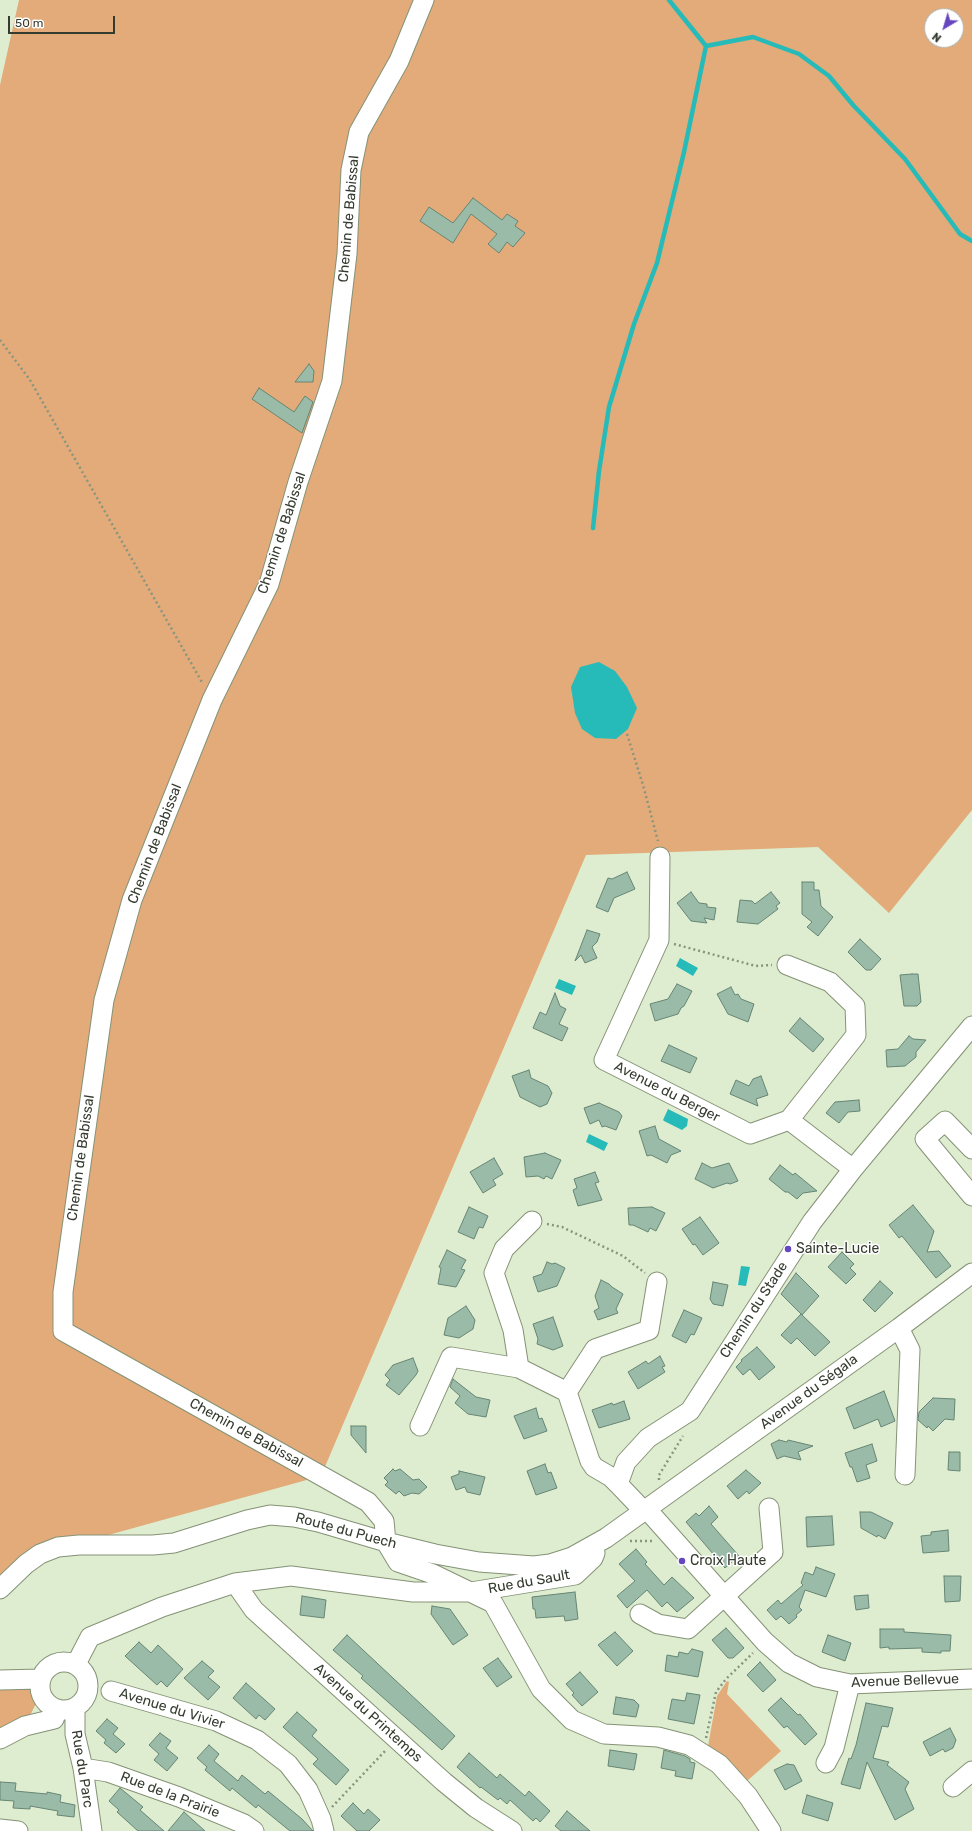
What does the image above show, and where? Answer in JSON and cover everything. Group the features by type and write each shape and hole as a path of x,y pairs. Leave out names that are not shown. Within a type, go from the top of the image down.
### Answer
{"street":[{"name":"Chemin de Babissal","path":"386,1542 384,1521 368,1502 63,1331 63,1292 104,1000 132,900 212,700 269,584 298,482 332,381 347,254 351,170 359,132 399,60 424,0"},
{"name":"Avenue du Berger","path":"660,857 659,940 604,1060 750,1134 789,1120"},
{"path":"787,965 830,982 855,1006 856,1035 789,1120 853,1169"},
{"name":"Chemin du Stade","path":"618,1484 626,1462 648,1438 690,1411 812,1222 853,1169 972,1026"},
{"path":"972,1149 945,1120 925,1139 972,1196"},
{"path":"519,1368 513,1330 494,1273 504,1250 532,1221"},
{"name":"Avenue du Ségala","path":"645,1509 899,1328 972,1273"},
{"path":"567,1392 595,1350 649,1330 657,1282"},
{"path":"899,1328 910,1350 905,1475"},
{"path":"420,1426 451,1357 519,1368 567,1392 579,1430 594,1467 611,1477 639,1506 645,1509"},
{"path":"640,1614 658,1624 688,1629 773,1552 769,1508"},
{"name":"Route du Puech","path":"0,1589 26,1564 40,1554 58,1547 79,1545 153,1546 174,1543 247,1520 270,1515 294,1517 318,1522 386,1542 435,1554 479,1562 515,1566 550,1564 572,1557 600,1542 645,1509"},
{"name":"Avenue Bellevue","path":"645,1509 765,1642 789,1663 817,1677 850,1684 972,1679"},
{"path":"386,1542 398,1562 432,1574 493,1603 541,1689 572,1720 604,1734 658,1737 689,1745 719,1764 748,1796 771,1831"},
{"name":"Rue du Sault","path":"79,1667 90,1637 162,1607 235,1583 291,1576 413,1592 471,1592 575,1575 593,1558 600,1542"},
{"name":"Avenue du Printemps","path":"235,1583 254,1610 444,1782 476,1808 512,1831"},
{"path":"0,1739 25,1726 54,1719 72,1706 88,1689 87,1677 79,1667 64,1661 55,1663 47,1668 25,1726"},
{"name":"Avenue du Vivier","path":"79,1667 111,1691 216,1721 257,1740 288,1764 308,1790 322,1825"},
{"path":"0,1680 40,1686"},
{"path":"826,1763 834,1748 850,1684"},
{"path":"40,1686 47,1703 72,1706"},
{"name":"Avenue du Vivier","path":"72,1706 101,1700 111,1691"},
{"name":"Rue du Parc","path":"72,1706 92,1831"},
{"name":"Rue de la Prairie","path":"83,1768 108,1772 179,1797 244,1824 254,1831"},
{"path":"953,1787 972,1771"},
{"path":"0,1829 18,1831"}],"path":[{"path":"0,340 30,380 212,700"},
{"path":"627,734 657,835 660,857"},
{"path":"659,940 756,966 787,965"},
{"path":"532,1221 562,1227 623,1256 657,1282"},
{"path":"660,1487 659,1475 691,1423 690,1411"},
{"path":"600,1542 657,1541 677,1545"},
{"path":"703,1754 716,1692 726,1679 765,1642"},
{"path":"322,1825 381,1755"}],"shaded area":[{"path":"19,0 972,0 972,810 889,913 818,847 586,855 321,1476 40,1554 0,1592 0,85"},
{"path":"0,1680 39,1688 41,1693 25,1726 0,1739"},
{"path":"727,1681 729,1682 727,1694 781,1751 747,1781 732,1763 708,1746 717,1696"}],"water":[{"path":"599,662 615,671 627,687 637,708 628,729 616,739 595,738 582,729 575,713 571,687 580,667"},
{"path":"680,958 698,968 693,976 676,966"},
{"path":"559,979 576,986 572,995 555,988"},
{"path":"668,1109 688,1119 687,1126 682,1130 664,1121 663,1120"},
{"path":"589,1134 608,1143 604,1151 586,1142"},
{"path":"741,1266 750,1267 746,1286 738,1285"}],"building":[{"path":"473,198 502,220 507,214 518,221 515,226 525,233 513,247 507,242 499,253 488,244 497,234 471,214 453,243 420,221 429,207 453,223"},
{"path":"309,364 314,371 313,382 295,382"},
{"path":"259,388 294,412 305,396 313,402 302,433 252,399"},
{"path":"627,872 635,889 614,898 608,912 596,907 608,878 612,879"},
{"path":"802,882 814,882 814,890 819,890 821,906 833,917 818,936 807,927 812,922 802,914"},
{"path":"691,892 699,903 707,904 707,907 716,908 714,920 704,918 707,923 691,921 677,903"},
{"path":"771,892 780,903 776,906 778,909 758,924 737,922 740,900 752,901 755,904"},
{"path":"587,930 600,934 597,942 592,947 597,958 585,963 581,955 575,961"},
{"path":"860,939 881,959 871,970 866,970 848,952"},
{"path":"918,974 921,1002 917,1006 904,1006 900,975"},
{"path":"677,984 692,991 684,1006 678,1014 655,1021 650,1004 668,999"},
{"path":"731,987 735,995 738,994 741,999 754,1004 748,1022 728,1014 717,994"},
{"path":"555,993 560,1006 566,1009 559,1024 568,1028 562,1041 533,1028 540,1012 546,1015"},
{"path":"800,1018 824,1039 813,1052 789,1031"},
{"path":"909,1036 913,1039 926,1040 916,1052 916,1057 905,1066 887,1067 886,1050 898,1049"},
{"path":"669,1045 697,1058 690,1073 661,1061"},
{"path":"529,1070 531,1078 548,1086 552,1093 547,1104 540,1107 520,1097 512,1076"},
{"path":"761,1076 768,1095 756,1099 758,1106 730,1094 736,1080 749,1086 753,1079"},
{"path":"859,1100 860,1111 848,1112 839,1123 826,1113 835,1102"},
{"path":"599,1103 619,1112 622,1116 616,1130 605,1126 602,1127 599,1120 590,1124 584,1108"},
{"path":"655,1126 659,1139 681,1151 671,1155 667,1163 651,1155 647,1156 639,1131"},
{"path":"545,1153 561,1160 552,1179 546,1176 544,1179 538,1176 526,1177 524,1157"},
{"path":"494,1158 503,1174 493,1180 496,1185 483,1193 470,1172"},
{"path":"702,1163 712,1168 729,1163 738,1181 713,1188 695,1179"},
{"path":"780,1165 793,1175 795,1173 817,1191 803,1193 797,1199 788,1192 785,1192 769,1179"},
{"path":"595,1172 599,1182 595,1183 602,1200 578,1206 573,1190 577,1188 574,1179"},
{"path":"913,1205 934,1231 927,1252 939,1251 951,1266 936,1278 902,1236 899,1238 889,1225"},
{"path":"469,1207 488,1216 483,1228 479,1227 474,1239 458,1232"},
{"path":"652,1207 665,1213 656,1231 650,1228 648,1232 633,1225 629,1225 628,1208"},
{"path":"700,1217 719,1243 703,1255 695,1244 693,1245 682,1229"},
{"path":"447,1250 466,1260 461,1269 465,1270 456,1287 438,1284 441,1268 439,1267"},
{"path":"842,1252 854,1264 850,1268 856,1274 846,1284 828,1267"},
{"path":"547,1262 552,1264 555,1263 565,1268 557,1286 538,1292 533,1277 542,1274"},
{"path":"796,1273 819,1296 802,1315 781,1294"},
{"path":"601,1280 623,1294 616,1309 618,1313 598,1320 594,1311 599,1308 595,1296"},
{"path":"880,1281 893,1293 875,1312 863,1300"},
{"path":"713,1282 728,1285 723,1306 713,1304 710,1299"},
{"path":"466,1306 475,1320 473,1329 459,1338 444,1335 448,1318"},
{"path":"684,1310 702,1318 694,1335 691,1334 686,1343 672,1336"},
{"path":"801,1314 830,1342 815,1356 797,1338 791,1344 781,1335"},
{"path":"553,1317 563,1346 553,1350 537,1344 538,1339 533,1324"},
{"path":"757,1347 775,1367 759,1380 750,1369 743,1375 736,1367 742,1361 741,1360"},
{"path":"660,1356 665,1366 662,1367 665,1372 638,1389 628,1372 646,1361 648,1364"},
{"path":"413,1358 418,1371 399,1395 386,1385 390,1380 385,1375 393,1365"},
{"path":"453,1379 476,1397 490,1400 486,1417 468,1414 455,1403 460,1396 450,1387"},
{"path":"884,1391 895,1421 881,1427 878,1419 854,1429 846,1408"},
{"path":"933,1398 955,1399 954,1420 945,1419 933,1431 918,1420 919,1412"},
{"path":"624,1401 630,1419 599,1428 592,1410 612,1403 613,1405"},
{"path":"536,1408 539,1419 542,1418 547,1431 524,1439 514,1416"},
{"path":"351,1426 366,1426 366,1453 351,1435"},
{"path":"779,1440 787,1442 788,1440 813,1446 798,1452 801,1460 784,1456 777,1459 771,1444"},
{"path":"872,1444 877,1461 866,1465 870,1478 857,1482 845,1453"},
{"path":"949,1452 960,1452 960,1471 948,1470"},
{"path":"545,1464 548,1473 551,1472 557,1488 536,1495 527,1471"},
{"path":"393,1469 395,1471 400,1469 413,1480 419,1479 427,1487 419,1494 412,1493 404,1496 399,1491 396,1494 385,1485 388,1482 384,1478"},
{"path":"746,1470 761,1483 749,1494 747,1491 738,1499 727,1486"},
{"path":"459,1471 485,1477 480,1495 467,1492 465,1487 456,1490 451,1477 459,1474"},
{"path":"709,1506 718,1517 711,1524 739,1556 725,1568 686,1522 696,1513 699,1516"},
{"path":"860,1512 871,1512 893,1523 885,1539 878,1535 877,1537 861,1528"},
{"path":"832,1516 834,1545 807,1547 806,1517"},
{"path":"948,1530 949,1551 923,1553 921,1536 931,1535 931,1532"},
{"path":"636,1549 647,1562 645,1564 664,1585 672,1577 694,1598 677,1612 667,1602 662,1607 647,1590 627,1608 617,1596 635,1581 619,1564"},
{"path":"816,1567 835,1574 826,1597 805,1590 799,1607 802,1610 796,1615 797,1617 789,1624 781,1616 776,1620 767,1610 778,1600 781,1604 803,1585 801,1583 805,1572 813,1575"},
{"path":"944,1576 961,1576 960,1601 945,1602"},
{"path":"575,1592 578,1619 565,1621 564,1616 536,1618 535,1609 533,1609 532,1597"},
{"path":"868,1595 869,1608 856,1610 854,1596"},
{"path":"302,1596 326,1600 324,1618 300,1615"},
{"path":"432,1606 450,1609 468,1635 453,1645 431,1614"},
{"path":"726,1628 744,1648 733,1658 728,1658 712,1640"},
{"path":"880,1629 904,1629 904,1632 951,1635 950,1651 941,1651 941,1653 922,1652 922,1648 880,1648"},
{"path":"615,1632 633,1651 617,1666 598,1645"},
{"path":"347,1635 455,1736 442,1750 361,1678 363,1676 333,1650"},
{"path":"828,1635 851,1643 845,1661 822,1652"},
{"path":"139,1642 151,1653 158,1645 183,1669 167,1687 161,1681 157,1685 125,1656"},
{"path":"692,1649 703,1652 698,1677 665,1671 667,1655 678,1657 679,1652 688,1654"},
{"path":"498,1658 512,1677 497,1687 483,1668"},
{"path":"202,1661 214,1671 208,1677 220,1687 208,1700 184,1678"},
{"path":"760,1662 776,1680 763,1692 747,1675"},
{"path":"580,1672 598,1692 582,1706 572,1695 574,1693 566,1684"},
{"path":"246,1683 275,1709 265,1720 259,1715 256,1719 233,1698"},
{"path":"687,1693 700,1695 694,1724 668,1719 672,1699 685,1701"},
{"path":"616,1697 634,1700 639,1705 636,1717 613,1714"},
{"path":"781,1698 798,1715 800,1714 817,1734 805,1745 787,1726 784,1728 768,1710"},
{"path":"866,1703 893,1708 888,1727 882,1726 873,1758 889,1762 887,1765 909,1782 905,1789 914,1809 895,1820 867,1762 860,1789 841,1784 849,1758 851,1759 856,1745"},
{"path":"297,1712 317,1730 312,1736 349,1770 336,1785 313,1764 318,1759 283,1727"},
{"path":"107,1719 118,1728 113,1734 125,1744 116,1753 104,1743 106,1740 96,1731"},
{"path":"950,1728 956,1740 953,1748 945,1752 943,1749 930,1756 923,1742"},
{"path":"160,1733 171,1741 166,1748 178,1758 167,1771 154,1760 159,1754 149,1745"},
{"path":"209,1745 219,1754 214,1761 238,1781 242,1775 265,1794 268,1791 302,1819 313,1831 290,1831 258,1805 256,1808 232,1788 230,1791 205,1770 207,1767 197,1758"},
{"path":"610,1750 637,1754 634,1770 608,1766"},
{"path":"664,1750 685,1756 690,1759 690,1762 695,1763 692,1779 675,1776 676,1771 661,1768"},
{"path":"469,1753 497,1778 500,1774 525,1796 529,1791 550,1811 540,1822 536,1818 533,1821 510,1800 507,1804 500,1798 498,1800 481,1787 480,1788 457,1767"},
{"path":"787,1764 794,1765 802,1781 785,1790 774,1770"},
{"path":"0,1782 16,1783 15,1791 47,1794 47,1792 61,1795 60,1802 75,1805 74,1817 57,1815 58,1811 30,1806 30,1809 13,1808 14,1801 0,1800"},
{"path":"120,1788 143,1807 140,1810 164,1831 138,1831 117,1812 119,1810 109,1801"},
{"path":"807,1795 833,1803 828,1821 802,1813"},
{"path":"353,1803 364,1814 368,1809 380,1820 369,1831 357,1831 341,1816"},
{"path":"567,1811 590,1831 561,1831 555,1826"},
{"path":"184,1812 205,1831 168,1831"}],"waterway":[{"path":"593,528 599,471 609,407 634,324 657,263 684,152 706,46 669,0"},
{"path":"706,46 753,37 799,54 829,76 853,105 905,159 960,234 972,241"}],"place":[{"name":"Sainte-Lucie","path":"788,1249"},
{"name":"Croix Haute","path":"682,1561"}]}
